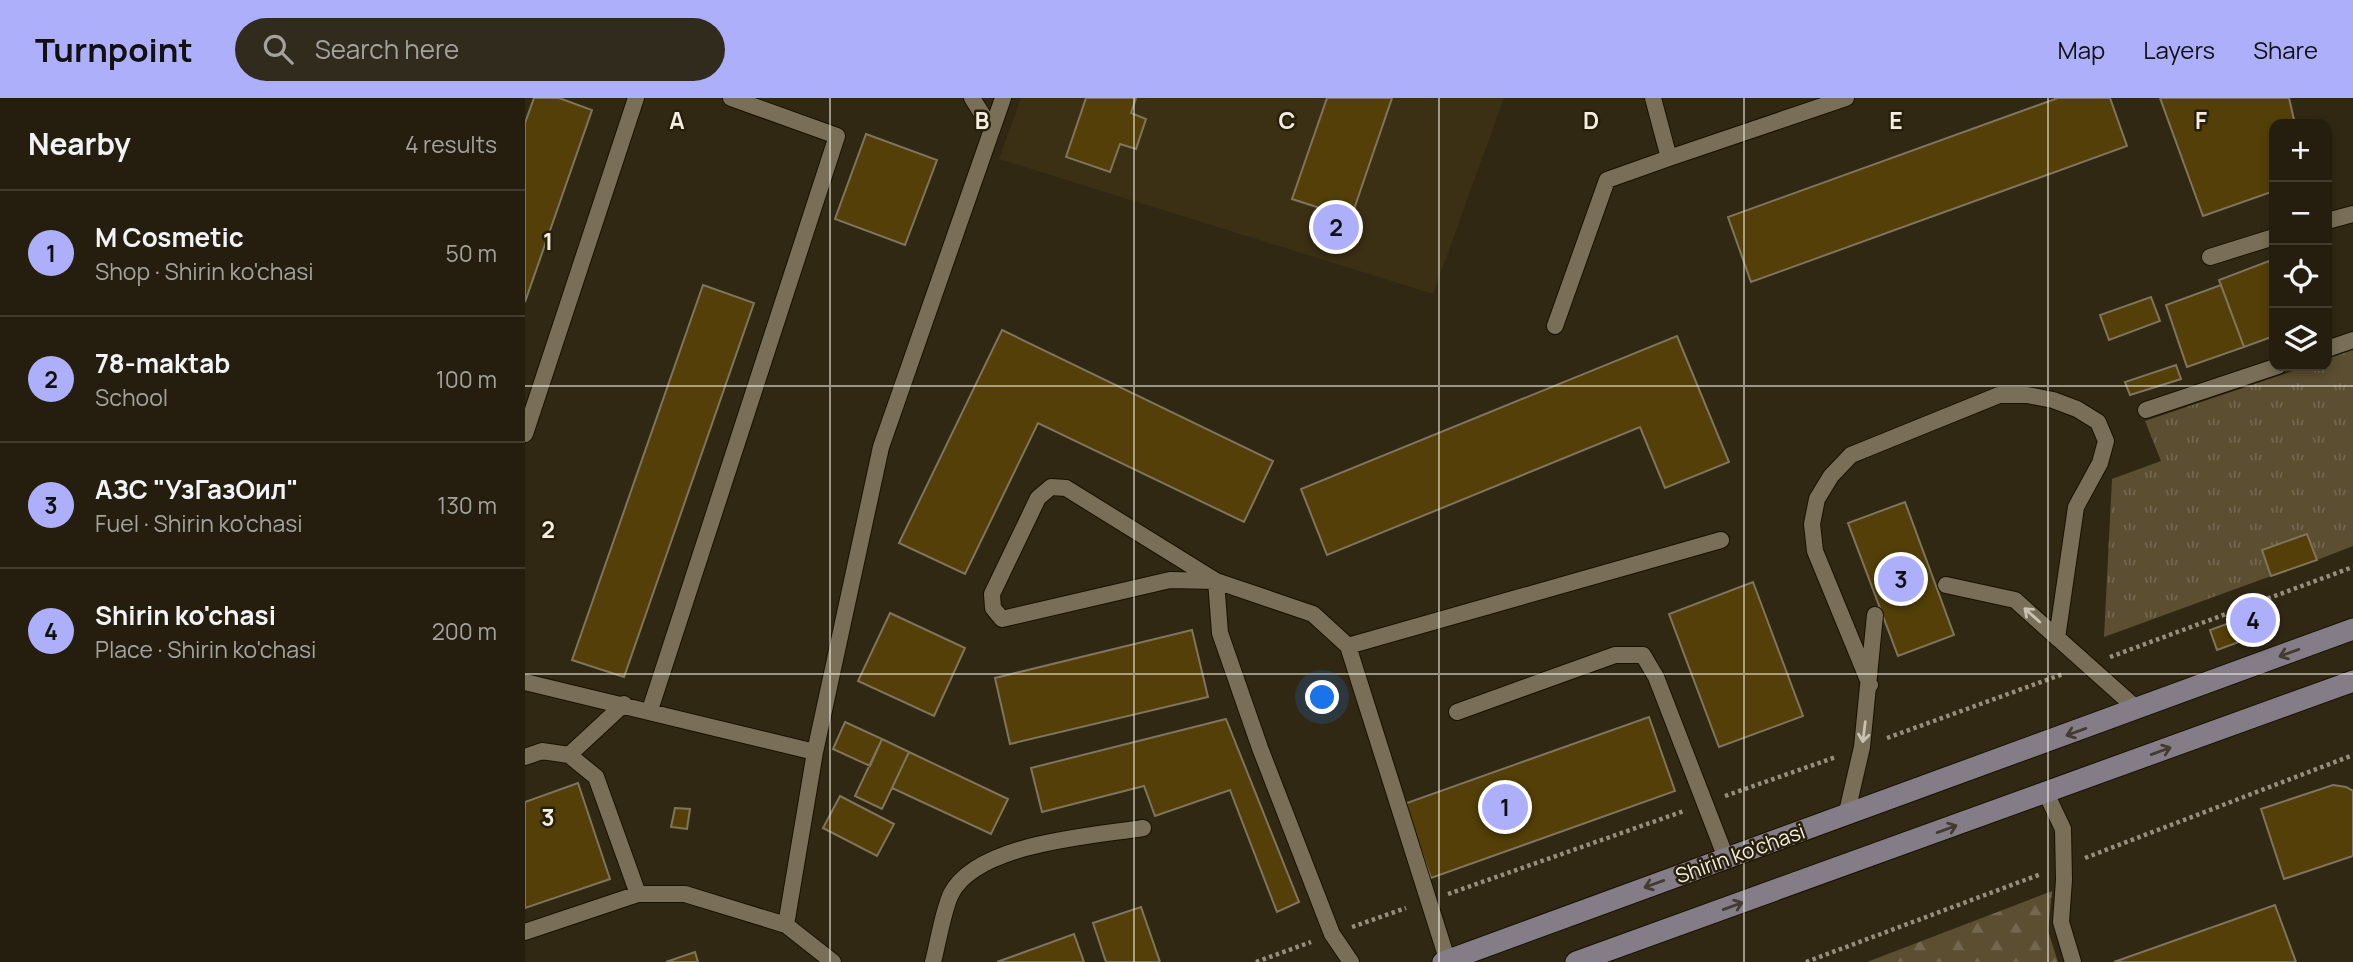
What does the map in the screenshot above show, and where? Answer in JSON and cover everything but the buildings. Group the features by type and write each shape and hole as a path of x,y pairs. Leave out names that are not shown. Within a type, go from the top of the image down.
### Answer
{"main road":[{"name":"Shirin ko'chasi","path":"1446,962 2353,629"},
{"path":"1576,962 2353,681"}],"lane":[{"path":"525,434 636,98"},
{"path":"650,710 837,136 731,98"},
{"path":"972,98 992,130"},
{"path":"786,925 815,752 881,447 1003,98"},
{"path":"1653,98 1669,158"},
{"path":"1555,326 1607,180 1806,105 1846,98"},
{"path":"2332,220 2353,214"},
{"path":"2210,257 2269,239"},
{"path":"2332,347 2353,340"},
{"path":"2146,410 2269,369"},
{"path":"1870,685 1815,551 1812,524 1817,499 1831,476 1851,455 1999,395 2027,395 2053,400 2077,409 2098,422 2106,441 2101,463 2076,508 2057,638"},
{"path":"1216,581 1170,580 1002,618 992,608 992,594 1038,498 1051,487 1066,488 1216,581 1313,614 1348,646 1446,962"},
{"path":"1348,646 1721,540"},
{"path":"1216,581 1220,633 1260,748 1332,934 1351,962"},
{"path":"1946,585 2015,600 2137,709"},
{"path":"1846,816 1862,747 1875,615"},
{"path":"1457,712 1615,655 1643,654 1656,677 1725,858"},
{"path":"525,682 650,710 815,752"},
{"path":"569,755 624,705"},
{"path":"525,757 542,751 569,755 596,777 638,894"},
{"path":"2046,793 2063,829 2061,922 2073,962"},
{"path":"933,962 951,894 972,872 997,857 1031,846 1143,828"},
{"path":"525,932 638,894 685,894 786,925 833,962"}],"path":[{"path":"1256,962 1862,747 2353,567"}],"shaded area":[{"path":"1021,98 1504,98 1433,294 999,159"}],"green space":[{"path":"2353,350 2353,546 2317,560 2307,534 2262,550 2271,576 2104,637 2112,479 2161,461 2145,421 2293,371 2332,371 2332,357"},
{"path":"2052,891 2048,931 2058,962 1867,962"}],"place":[{"name":"78-maktab","path":"1336,227"},
{"name":"АЗС \"УзГазОил\"","path":"1901,579"},
{"name":"Shirin ko'chasi","path":"2253,620"},
{"name":"M Cosmetic","path":"1505,807"}]}
